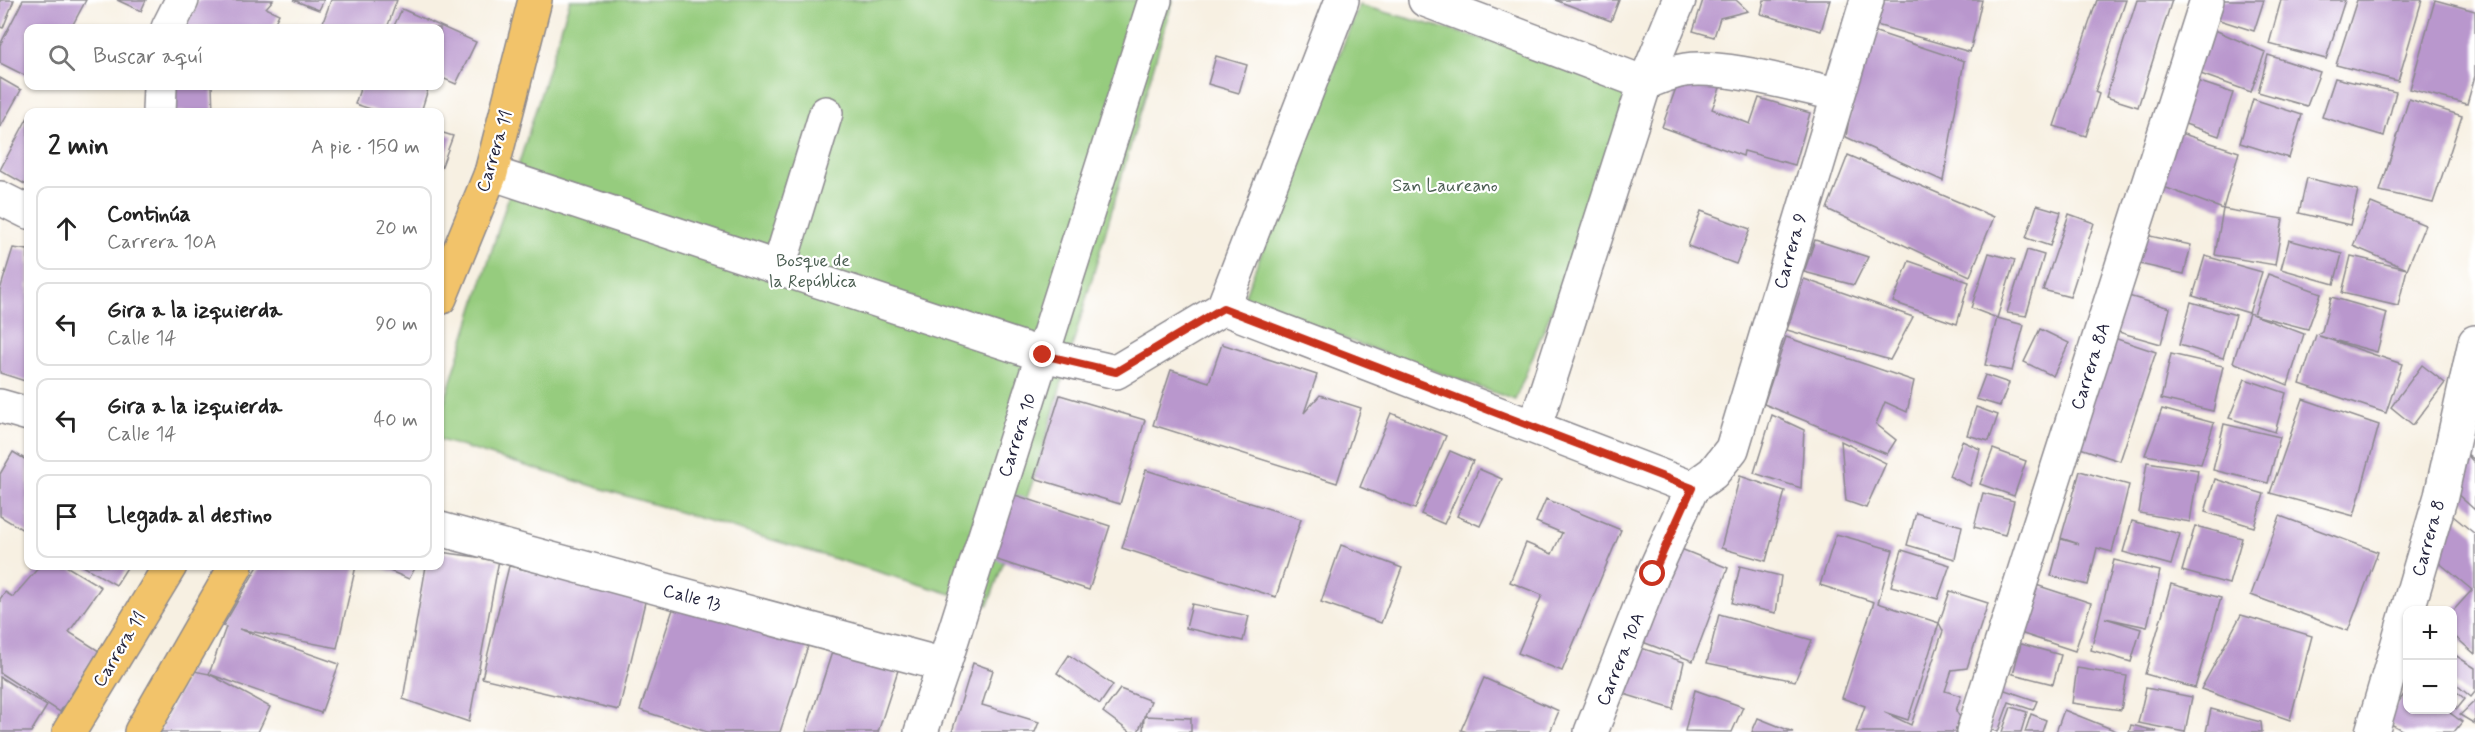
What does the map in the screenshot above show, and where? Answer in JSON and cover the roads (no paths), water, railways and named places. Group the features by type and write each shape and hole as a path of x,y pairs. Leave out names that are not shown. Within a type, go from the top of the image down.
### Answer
{"main road":[{"name":"Carrera 11","path":"444,288 491,173 535,0"},
{"name":"Carrera 11","path":"69,732 168,570"},
{"path":"141,732 234,570"}],"street":[{"path":"170,24 182,0"},
{"name":"Carrera 10","path":"921,732 1155,0"},
{"path":"491,173 1043,355 1116,372 1223,308 1342,0"},
{"path":"1425,0 1645,83 1666,74 1688,69 1722,71 1837,94"},
{"path":"1535,426 1645,83 1679,0"},
{"name":"Carrera 9","path":"1692,488 1713,473 1732,449 1867,0"},
{"name":"Carrera 8A","path":"1973,732 2207,0"},
{"path":"159,108 160,90"},
{"path":"779,267 826,113"},
{"path":"0,198 24,210"},
{"path":"1223,308 1692,488"},
{"name":"Carrera 8","path":"2372,732 2441,496 2475,342"},
{"path":"0,406 24,413"},
{"name":"Carrera 10A","path":"1591,732 1653,574 1692,488"},
{"name":"Calle 13","path":"444,530 944,665"}],"park label":[{"name":"San Laureano","path":"1445,185"},
{"name":"Bosque de la República","path":"813,270"}]}
